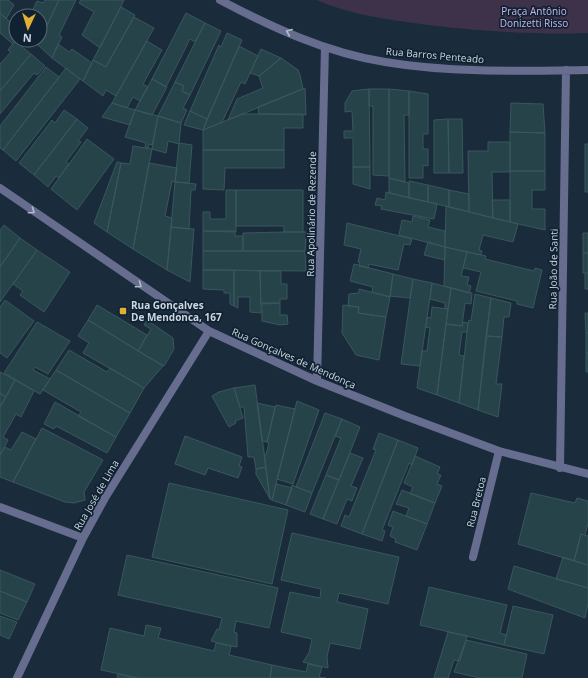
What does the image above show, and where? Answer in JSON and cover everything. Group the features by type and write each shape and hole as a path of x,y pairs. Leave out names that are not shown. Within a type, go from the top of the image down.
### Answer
{"street":[{"name":"Rua Barros Penteado","path":"220,0 278,28 325,47 384,62 503,70 588,70"},
{"name":"Rua Apolinário de Rezende","path":"317,381 325,47"},
{"name":"Rua João de Santi","path":"560,468 566,70"},
{"name":"Rua Gonçalves de Mendonça","path":"0,188 209,331 317,381 499,452 588,474"},
{"name":"Rua José de Lima","path":"16,678 83,538 138,443 209,331"},
{"name":"Rua Bretoa","path":"473,557 499,452"},
{"path":"0,507 83,538"}],"green space":[{"name":"Praça Antônio Donizetti Risso","path":"316,0 588,0 588,33 508,32 428,25 385,19 343,10"}],"building":[{"path":"0,0 8,0 14,5 12,8 8,8 8,16 6,19 0,13"},
{"path":"45,0 59,0 48,23 48,8 34,8 37,1 43,3"},
{"path":"59,0 76,0 59,35 62,37 52,58 41,48 48,48 48,24"},
{"path":"81,0 124,0 100,48 82,35 94,12 79,3"},
{"path":"121,7 135,15 106,67 93,60"},
{"path":"0,13 8,20 8,40 0,33"},
{"path":"186,13 205,23 195,42 190,39 166,87 152,79"},
{"path":"134,17 154,28 116,96 106,90 103,96 83,81 93,60 106,67"},
{"path":"205,23 221,31 190,95 182,91 184,86 175,82"},
{"path":"227,33 242,40 207,119 190,111 219,45 221,47"},
{"path":"147,41 162,50 143,84 148,87 140,101 133,97 127,108 112,103"},
{"path":"58,44 69,52 72,49 92,63 83,81 52,58"},
{"path":"239,46 258,56 245,84 241,82 222,122 203,130"},
{"path":"10,48 24,48 31,54 0,91 0,64 11,52 8,50"},
{"path":"261,49 281,58 259,76 250,73"},
{"path":"31,54 45,66 37,75 34,73 0,114 0,91"},
{"path":"281,58 298,70 303,89 228,120 237,99 263,88 259,76"},
{"path":"46,67 59,77 3,150 0,148 0,126"},
{"path":"66,68 80,79 16,161 3,150"},
{"path":"152,79 167,87 152,115 135,110"},
{"path":"175,82 184,86 182,91 190,95 183,108 187,110 181,123 158,116"},
{"path":"305,88 306,115 259,114 258,107"},
{"path":"369,89 370,167 353,167 353,138 344,138 344,131 353,131 352,111 345,112 345,103 352,91"},
{"path":"369,89 389,89 389,176 373,175 373,106 369,106"},
{"path":"389,89 409,91 409,115 404,115 405,182 389,178"},
{"path":"409,91 428,94 428,134 423,134 423,149 428,149 428,166 423,165 423,178 409,178"},
{"path":"112,103 135,110 130,125 102,117"},
{"path":"511,103 543,104 545,133 510,132"},
{"path":"64,110 77,119 34,175 19,163 52,120 55,123"},
{"path":"135,110 158,116 152,145 149,144 148,148 145,147 146,143 125,137"},
{"path":"190,111 207,119 203,130 184,125"},
{"path":"242,114 303,114 303,128 284,128 284,150 203,150 203,130"},
{"path":"158,116 181,123 179,144 168,141 166,153 152,149"},
{"path":"77,119 88,128 78,141 81,142 66,162 69,164 59,178 56,176 48,187 34,175"},
{"path":"448,119 449,173 434,173 434,120"},
{"path":"448,119 462,119 463,173 449,173"},
{"path":"510,132 545,133 545,171 510,171"},
{"path":"87,139 114,159 77,210 51,189"},
{"path":"488,142 510,142 510,172 492,172 493,218 469,212 468,151 488,151"},
{"path":"179,143 192,145 189,183 175,182"},
{"path":"585,144 588,144 588,192 585,192"},
{"path":"133,146 152,149 133,249 107,232 121,163 130,164"},
{"path":"203,150 284,150 284,168 225,168 224,190 203,189"},
{"path":"117,162 121,163 107,232 94,223"},
{"path":"149,163 177,168 175,182 172,181 165,216 172,218 167,270 133,249"},
{"path":"353,167 370,167 370,189 353,184"},
{"path":"510,171 545,171 545,190 532,190 532,209 545,209 545,230 510,222"},
{"path":"389,178 409,183 409,198 389,193"},
{"path":"409,181 428,185 428,202 409,198"},
{"path":"175,182 196,184 195,190 191,190 189,229 171,227"},
{"path":"428,185 449,190 449,207 428,202"},
{"path":"226,190 236,190 236,232 203,231 203,212 210,212 210,219 226,219"},
{"path":"236,190 303,190 303,232 284,232 284,226 236,226"},
{"path":"449,190 469,194 469,212 449,207"},
{"path":"386,192 437,204 434,219 381,209 382,206 375,205 377,198 385,200"},
{"path":"492,200 510,200 510,222 493,218"},
{"path":"446,206 518,224 513,242 483,235 479,250 482,251 481,255 445,247"},
{"path":"413,216 430,220 428,227 445,231 445,247 399,235 402,220 412,222"},
{"path":"347,223 412,239 410,245 404,244 398,270 369,264 368,268 359,266 360,262 358,262 361,249 344,245"},
{"path":"4,225 20,238 0,267 0,230"},
{"path":"171,227 194,229 190,282 167,270"},
{"path":"203,231 235,231 235,236 243,236 243,251 203,251"},
{"path":"306,232 305,251 243,251 243,233"},
{"path":"583,233 588,233 588,253 583,253"},
{"path":"20,238 37,250 0,302 0,267"},
{"path":"428,242 445,247 445,260 424,255"},
{"path":"445,247 467,252 461,276 469,277 467,285 471,286 469,293 444,286"},
{"path":"37,250 70,272 44,312 20,295 23,291 13,284"},
{"path":"203,251 305,251 306,271 203,270"},
{"path":"467,252 486,256 485,259 534,271 535,268 542,270 533,308 517,304 517,301 476,291 481,272 463,268"},
{"path":"583,253 588,253 588,273 583,273"},
{"path":"354,264 393,274 390,297 372,292 373,287 350,281"},
{"path":"203,270 234,270 234,306 230,304 230,293 224,293 224,290 203,289"},
{"path":"234,270 260,271 261,313 250,312 250,297 238,297 238,308 234,306"},
{"path":"260,271 281,271 281,284 287,284 287,299 280,299 280,303 261,304"},
{"path":"585,273 588,273 588,289 585,289"},
{"path":"393,274 413,279 410,298 390,296"},
{"path":"413,279 432,283 420,366 401,364"},
{"path":"432,283 451,288 448,309 445,308 445,303 430,299"},
{"path":"451,288 472,293 471,304 465,303 462,326 446,324"},
{"path":"359,289 390,297 386,317 358,313 359,307 348,306 349,294 359,293"},
{"path":"475,294 491,298 478,410 459,403 468,323 469,320 471,321"},
{"path":"491,298 511,303 509,317 504,317 502,337 486,336"},
{"path":"5,300 34,321 7,358 0,353 0,307"},
{"path":"262,303 280,303 280,315 287,315 288,324 280,325 262,321"},
{"path":"97,305 147,335 138,351 88,320"},
{"path":"343,305 359,307 358,313 386,317 379,360 356,355 342,333"},
{"path":"432,307 448,309 437,395 417,388 422,351 427,351 430,328 426,327 427,317 431,318"},
{"path":"585,313 588,313 588,333 586,333"},
{"path":"88,320 163,366 144,388 83,353 89,343 78,336"},
{"path":"147,320 173,338 174,349 164,366 138,351 151,329 144,325"},
{"path":"37,322 70,341 48,374 35,367 33,370 50,379 40,394 4,373"},
{"path":"463,322 468,323 467,332 462,332 459,355 464,356 459,403 437,395 446,324 462,326"},
{"path":"586,333 588,333 588,353 586,353"},
{"path":"486,336 502,337 496,384 502,384 498,417 478,410"},
{"path":"69,350 107,372 110,368 144,388 130,413 56,370"},
{"path":"586,353 588,353 588,372 586,372"},
{"path":"56,370 130,413 116,437 78,416 81,412 43,390"},
{"path":"0,372 15,380 6,397 0,393"},
{"path":"15,380 34,391 21,417 16,414 3,437 8,440 0,455 0,407"},
{"path":"255,385 266,467 256,469 254,457 248,457 244,407 240,407 234,388"},
{"path":"234,388 243,418 235,421 236,423 229,427 212,396 219,392"},
{"path":"0,393 6,397 0,407"},
{"path":"297,401 319,410 293,484 277,479"},
{"path":"55,402 116,437 107,453 56,426 54,429 44,424"},
{"path":"257,403 275,407 267,442 262,441"},
{"path":"276,405 295,409 272,500 270,499 264,455 266,455 269,443 267,442"},
{"path":"325,413 342,419 312,493 296,487"},
{"path":"342,419 360,427 339,480 326,475 341,438 335,436"},
{"path":"42,428 103,460 84,492 85,500 74,503 65,502 13,482"},
{"path":"22,432 36,439 13,482 0,477 0,455 5,447 11,450"},
{"path":"379,433 398,440 362,534 341,526 345,515 349,517 376,450 373,449"},
{"path":"185,436 242,457 239,466 242,467 238,478 208,468 205,475 175,464"},
{"path":"398,440 418,448 412,465 409,463 382,530 385,531 382,541 362,534"},
{"path":"350,453 363,458 351,486 357,488 352,501 347,499 337,524 323,519"},
{"path":"415,456 440,467 437,474 441,475 437,484 442,486 435,503 410,494 413,487 404,483"},
{"path":"266,467 270,499 256,474 256,469"},
{"path":"326,475 339,480 323,519 310,514"},
{"path":"169,483 288,510 272,584 152,557"},
{"path":"276,484 292,488 286,505 272,500"},
{"path":"292,485 312,493 305,512 286,505"},
{"path":"402,490 435,503 427,524 406,516 409,508 396,504"},
{"path":"531,493 575,503 577,498 588,501 588,523 585,535 581,534 574,561 518,544"},
{"path":"393,511 427,524 417,550 395,542 396,539 390,536 393,527 388,525"},
{"path":"292,533 399,557 388,604 339,593 337,602 368,609 360,649 330,643 327,657 328,668 303,662 309,653 312,639 281,632 290,592 320,598 321,589 281,580"},
{"path":"581,534 588,536 588,565 574,561"},
{"path":"127,555 278,588 269,628 236,621 234,632 237,633 237,647 231,646 211,641 217,629 219,630 222,618 118,595"},
{"path":"563,557 588,565 588,588 556,579"},
{"path":"514,566 588,588 588,604 585,618 508,589"},
{"path":"0,570 35,584 27,602 0,591"},
{"path":"429,587 507,605 500,633 506,635 504,645 420,625"},
{"path":"0,591 27,602 18,620 0,613"},
{"path":"513,606 553,615 544,654 504,645"},
{"path":"0,616 17,622 9,639 0,635"},
{"path":"146,625 161,628 158,638 214,651 216,643 231,646 229,655 272,665 270,678 138,678 101,670 110,628 144,636"},
{"path":"448,632 467,636 460,661 454,660 448,678 434,678"},
{"path":"466,640 527,654 522,678 480,678 454,672"},
{"path":"308,664 322,667 319,677 326,678 270,678 272,665 306,672"},
{"path":"118,674 138,678 117,678"}],"place":[{"name":"Rua Gonçalves De Mendonca, 167","path":"123,311"}]}
